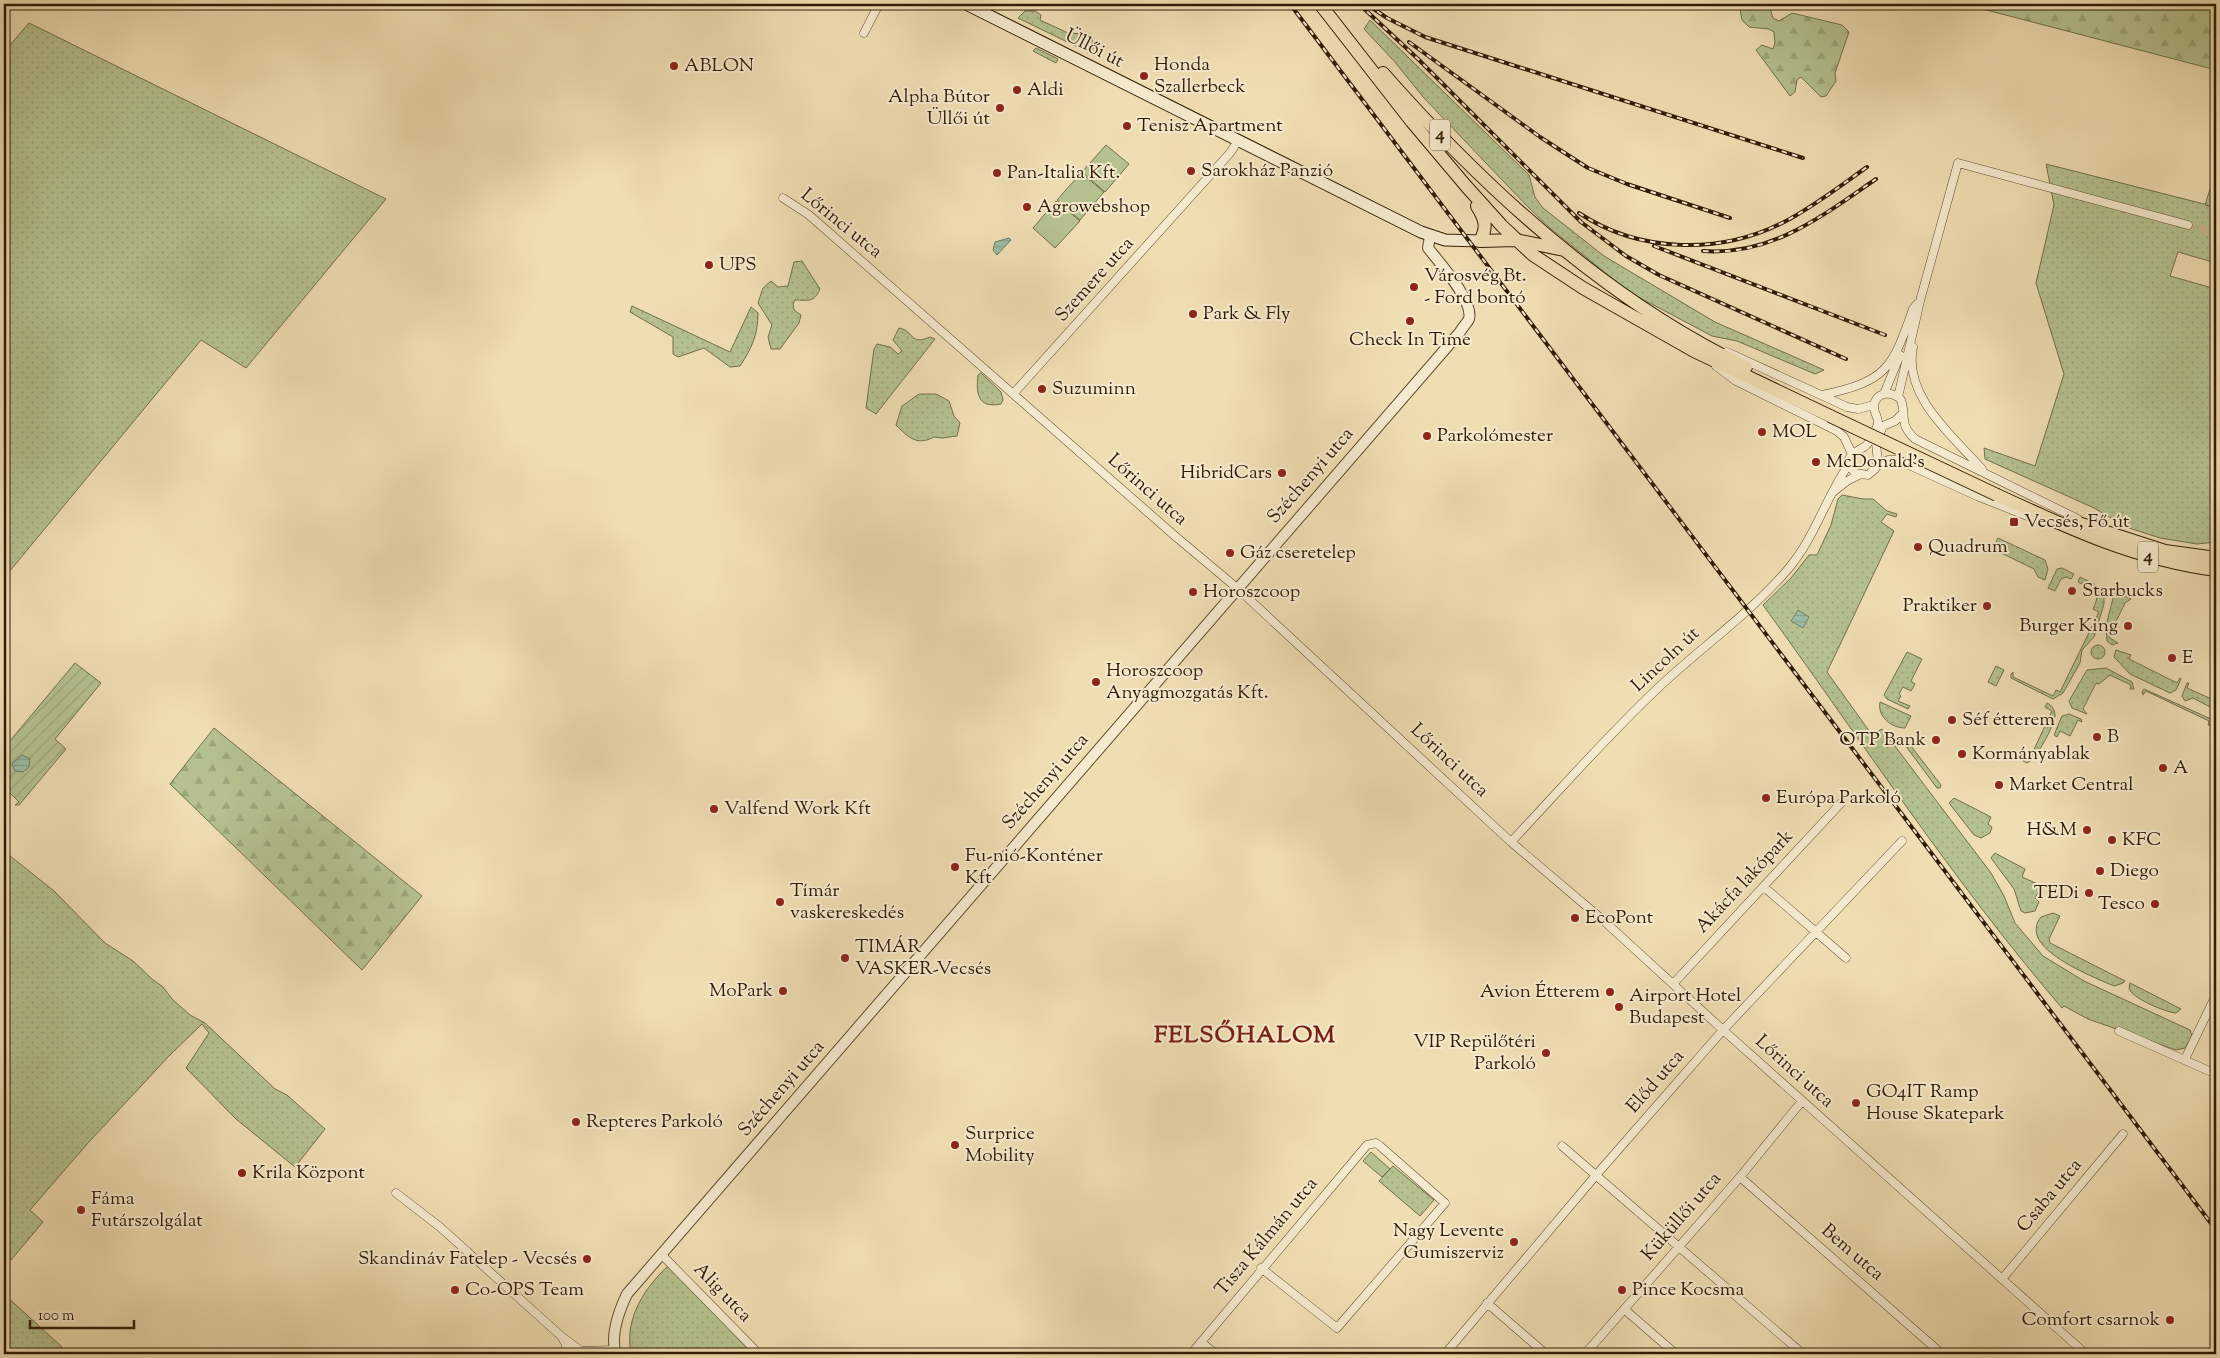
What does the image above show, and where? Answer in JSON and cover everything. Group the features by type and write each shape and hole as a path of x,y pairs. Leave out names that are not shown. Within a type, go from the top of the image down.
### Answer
{"main road":[{"name":"Üllői út","path":"966,4 1430,236 1445,240 1480,241"},
{"name":"4","path":"1320,4 1412,122 1466,186 1516,240 1533,255 1582,288 1740,369 2083,534 2166,562 2216,570"},
{"name":"4","path":"1330,4 1374,62 1420,114 1472,166 1567,251 1618,292 1696,346"},
{"path":"1466,186 1486,221 1486,232 1480,241"},
{"path":"1480,241 1516,240 1567,251"},
{"path":"1480,241 1533,255"},
{"name":"4","path":"1998,492 2098,531 2165,551 2216,558"}],"street":[{"path":"864,33 879,4"},
{"name":"Szemere utca","path":"1013,394 1170,221 1238,141"},
{"path":"2098,531 2068,513 1915,438 1906,428 1902,414 1903,405 1898,397 1920,301 1958,163 2188,225"},
{"name":"Lőrinci utca","path":"783,198 809,215 1237,588 1511,842 1604,920 1723,1030 2086,1354"},
{"name":"Széchenyi utca","path":"615,1352 618,1316 625,1299 1469,319 1468,306 1463,295 1428,248 1430,236"},
{"path":"1696,346 1743,358 1853,409 1874,405 1888,387 1920,301"},
{"path":"1822,395 1866,384 1889,366 1898,352 1912,309 1920,301"},
{"path":"1920,301 1920,312 1911,356 1915,381 1927,408 1986,473"},
{"path":"1696,346 1736,381 1838,432 1844,437 1852,454 1849,464 1854,473 1859,475 1872,473 1877,466 1888,460 1898,460 1977,496 2046,524 2083,534"},
{"path":"1884,394 1898,397"},
{"path":"1852,454 1863,448 1874,434 1878,418 1874,405"},
{"path":"1877,466 1876,454 1883,426 1902,414"},
{"path":"1878,418 1891,422"},
{"path":"1863,448 1876,454"},
{"name":"Lincoln út","path":"1511,842 1656,690 1771,587 1789,568 1811,536 1830,494 1849,464"},
{"name":"Lincoln út","path":"1830,494 1847,481 1859,475"},
{"name":"Akácfa lakópark","path":"1673,984 1841,803"},
{"name":"Előd utca","path":"1445,1354 1597,1174 1723,1030 1902,840"},
{"path":"1764,886 1846,958"},
{"path":"2185,1059 2216,995"},
{"path":"2120,1031 2216,1074"},
{"name":"Küküllői utca","path":"1585,1354 1740,1177 1802,1101"},
{"name":"Csaba utca","path":"2002,1279 2123,1134"},
{"name":"Tisza Kálmán utca","path":"1191,1354 1261,1268 1371,1143 1380,1146 1445,1203 1338,1328 1261,1268"},
{"path":"1562,1146 1597,1174 1803,1354"},
{"name":"Bem utca","path":"1740,1177 1942,1354"},
{"path":"396,1192 440,1227 561,1336 581,1351"},
{"name":"Alig utca","path":"662,1255 759,1354"},
{"path":"1487,1303 1546,1354"},
{"path":"1624,1309 1676,1354"},
{"path":"561,1336 566,1345 565,1354"},
{"path":"1201,1342 1216,1354"},
{"path":"573,1354 581,1351 615,1352"}],"green space":[{"path":"1746,4 1769,5 1773,18 1779,21 1792,13 1842,25 1849,32 1835,73 1836,81 1826,96 1821,97 1801,77 1797,80 1795,92 1790,96 1756,50 1762,45 1773,49 1775,43 1774,32 1769,29 1749,27 1742,20 1740,9"},
{"path":"1976,4 2216,4 2216,70 1975,7"},
{"path":"1025,11 1035,11 1041,15 1040,20 1068,33 1089,34 1092,37 1093,49 1090,53 1018,18"},
{"path":"1370,20 1529,175 1535,197 1543,208 1604,256 1715,322 1824,370 1815,374 1737,341 1712,336 1629,292 1551,229 1424,98 1394,61 1364,29"},
{"path":"29,23 386,199 246,368 201,340 4,578 4,52"},
{"path":"1036,48 1058,59 1056,63 1033,51"},
{"path":"1106,145 1129,164 1105,192 1082,172"},
{"path":"2046,164 2216,207 2216,263 2178,252 2170,276 2216,289 2216,542 2197,544 2160,538 2126,527 2094,508 1985,459 1984,448 2035,466 2064,374 2036,283 2054,205"},
{"path":"2216,170 2216,207 2205,205"},
{"path":"1081,173 1104,192 1080,220 1057,200"},
{"path":"1056,201 1080,221 1055,248 1033,228"},
{"path":"802,261 820,289 813,299 795,300 793,304 794,310 801,315 799,323 780,349 771,349 768,337 772,325 758,303 763,288 771,281 778,287 788,286 794,262"},
{"path":"632,306 730,352 751,307 758,313 757,328 751,347 740,366 730,367 704,348 678,357 673,354 673,337 630,312"},
{"path":"899,328 908,332 915,339 919,340 930,337 935,339 876,414 866,408 874,349 877,344 890,347 898,354 902,351 893,340"},
{"path":"981,373 1001,392 1003,400 1001,404 987,404 980,398 977,381 978,375"},
{"path":"919,394 936,394 949,401 954,416 960,423 957,436 934,437 918,441 909,437 896,425 902,406"},
{"path":"1842,495 1873,499 1887,511 1897,514 1896,517 1887,514 1881,522 1894,531 1827,672 1872,735 1882,729 1991,873 2004,896 2015,923 2043,956 2084,981 2190,1030 2192,1036 2185,1048 2176,1050 2088,1019 2064,1006 2062,1008 2022,960 1945,860 1763,605 1791,578 1809,555 1817,555 1831,525 1838,499"},
{"path":"1998,538 2045,560 2048,569 2045,580 2038,577 2034,569 1993,549"},
{"path":"2062,568 2074,574 2071,579 2066,577 2061,579 2055,591 2048,588 2057,569"},
{"path":"2080,577 2098,586 2104,595 2104,604 2094,637 2082,650 2080,663 2063,693 2053,699 2011,678 2011,674 2013,672 2013,677 2053,696 2056,690 2060,692 2099,612 2093,609 2097,598 2095,591 2078,582"},
{"path":"2118,592 2131,599 2125,603 2110,634 2110,638 2118,643 2112,645 2107,641 2106,626 2114,594"},
{"path":"2098,645 2103,647 2105,652 2103,657 2098,659 2093,657 2091,652 2093,647"},
{"path":"2116,650 2131,655 2129,659 2177,683 2180,678 2176,690 2170,693 2130,674 2114,657"},
{"path":"1907,652 1922,659 1911,681 1915,684 1911,691 1903,687 1899,694 1901,696 1898,701 1910,706 1908,709 1887,699 1884,695"},
{"path":"75,663 101,683 55,739 66,749 19,805 15,805 19,802 4,787 4,748"},
{"path":"1996,666 2004,670 1996,686 1988,682"},
{"path":"2106,668 2132,682 2134,689 2130,689 2131,685 2110,675 2099,684 2096,683 2083,709 2087,714 2072,708 2069,701 2087,670"},
{"path":"2187,683 2189,683 2187,688 2216,701 2216,710 2193,698 2185,701 2182,696"},
{"path":"2144,689 2211,719 2211,725 2208,725 2209,721 2146,691 2143,695"},
{"path":"1880,702 1911,716 1905,728 1895,726 1886,721 1881,712"},
{"path":"2047,703 2054,710 2054,721 2040,749 2031,761 2027,763 2023,761 2025,756 2030,758 2052,711 2045,707"},
{"path":"2069,714 2081,719 2082,722 2078,720 2070,736 2060,731 2057,737 2054,735 2062,716"},
{"path":"214,728 422,896 362,970 170,784"},
{"path":"1904,737 1941,785 1940,788 1937,788 1902,741"},
{"path":"1954,798 1991,817 1988,824 1992,827 1990,833 1981,838 1974,835 1949,803"},
{"path":"4,851 54,891 105,943 133,961 163,987 172,999 190,1015 205,1023 275,1089 287,1095 325,1129 295,1167 236,1119 186,1068 209,1033 202,1024 169,1056 88,1143 30,1210 43,1222 11,1260 4,1254"},
{"path":"1995,853 2025,869 2022,877 2042,886 2035,898 2039,902 2035,911 2025,913 2021,911 2014,889 1991,858"},
{"path":"2053,913 2060,916 2049,939 2050,943 2125,981 2114,986 2061,960 2048,950 2039,940 2036,928 2041,917"},
{"path":"2130,983 2181,1009 2176,1013 2150,1004 2132,993 2129,989"},
{"path":"1371,1152 1390,1169 1382,1177 1363,1161"},
{"path":"1393,1166 1434,1200 1420,1216 1379,1181"},
{"path":"670,1264 759,1354 631,1354 631,1328 638,1304 652,1283"},
{"path":"4,1294 62,1347 56,1354 4,1354"}],"shaded area":[{"path":"1009,238 1011,240 997,255 993,250 995,242"},
{"path":"1798,610 1809,617 1803,628 1791,621"},
{"path":"22,755 30,759 29,767 23,772 15,771 12,764"}],"tunnel":[{"path":"2188,225 2216,233"}],"railway":[{"path":"1290,4 2216,1230"},
{"path":"1359,4 1418,59 1581,222 1626,256 1659,275 1846,359"},
{"path":"1368,5 1387,18 1425,37 1803,158"},
{"path":"1409,42 1540,137 1588,168 1627,184 1730,218"},
{"path":"1579,213 1602,226 1627,236 1653,242 1680,245 1707,244 1733,240 1759,233 1784,222 1826,196 1867,167"},
{"path":"1703,251 1728,251 1752,247 1774,240 1816,219 1876,179"},
{"path":"1654,246 1885,335"}],"place":[{"name":"ABLON","path":"674,66"},
{"name":"Honda Szallerbeck","path":"1144,76"},
{"name":"Aldi","path":"1017,90"},
{"name":"Alpha Bútor Üllői út","path":"1000,108"},
{"name":"Tenisz Apartment","path":"1127,126"},
{"name":"Sarokház Panzió","path":"1191,171"},
{"name":"Pan-Italia Kft.","path":"997,173"},
{"name":"Agrowebshop","path":"1027,207"},
{"name":"UPS","path":"709,265"},
{"name":"Városvég Bt. - Ford bontó","path":"1414,287"},
{"name":"Park & Fly","path":"1193,314"},
{"name":"Check In Time","path":"1410,321"},
{"name":"Suzuminn","path":"1042,389"},
{"name":"MOL","path":"1762,432"},
{"name":"Parkolómester","path":"1427,436"},
{"name":"McDonald's","path":"1816,462"},
{"name":"HibridCars","path":"1282,473"},
{"name":"Vecsés, Fő út","path":"2014,522"},
{"name":"Quadrum","path":"1918,547"},
{"name":"Gáz cseretelep","path":"1230,553"},
{"name":"Starbucks","path":"2072,591"},
{"name":"Horoszcoop","path":"1193,592"},
{"name":"Praktiker","path":"1987,606"},
{"name":"Burger King","path":"2128,626"},
{"name":"E","path":"2172,658"},
{"name":"Horoszcoop Anyagmozgatás Kft.","path":"1096,682"},
{"name":"Séf étterem","path":"1952,720"},
{"name":"B","path":"2097,737"},
{"name":"OTP Bank","path":"1936,740"},
{"name":"Kormányablak","path":"1962,754"},
{"name":"A","path":"2163,768"},
{"name":"Market Central","path":"1999,785"},
{"name":"Európa Parkoló","path":"1766,798"},
{"name":"Valfend Work Kft","path":"714,809"},
{"name":"H&M","path":"2087,830"},
{"name":"KFC","path":"2112,840"},
{"name":"Fu-nió-Konténer Kft","path":"955,867"},
{"name":"Diego","path":"2100,871"},
{"name":"TEDi","path":"2089,893"},
{"name":"Tímár vaskereskedés","path":"780,902"},
{"name":"Tesco","path":"2155,904"},
{"name":"EcoPont","path":"1575,918"},
{"name":"TIMÁR VASKER-Vecsés","path":"845,958"},
{"name":"MoPark","path":"783,991"},
{"name":"Avion Étterem","path":"1610,992"},
{"name":"Airport Hotel Budapest","path":"1619,1007"},
{"name":"VIP Repülőtéri Parkoló","path":"1546,1053"},
{"name":"GO4IT Ramp House Skatepark","path":"1856,1103"},
{"name":"Repteres Parkoló","path":"576,1122"},
{"name":"Surprice Mobility","path":"955,1145"},
{"name":"Krila Központ","path":"242,1173"},
{"name":"Fáma Futárszolgálat","path":"81,1210"},
{"name":"Nagy Levente Gumiszerviz","path":"1514,1242"},
{"name":"Skandináv Fatelep - Vecsés","path":"587,1259"},
{"name":"Co-OPS Team","path":"455,1290"},
{"name":"Pince Kocsma","path":"1622,1290"},
{"name":"Comfort csarnok","path":"2170,1320"}],"district":[{"name":"FELSŐHALOM","path":"1245,1036"}]}
